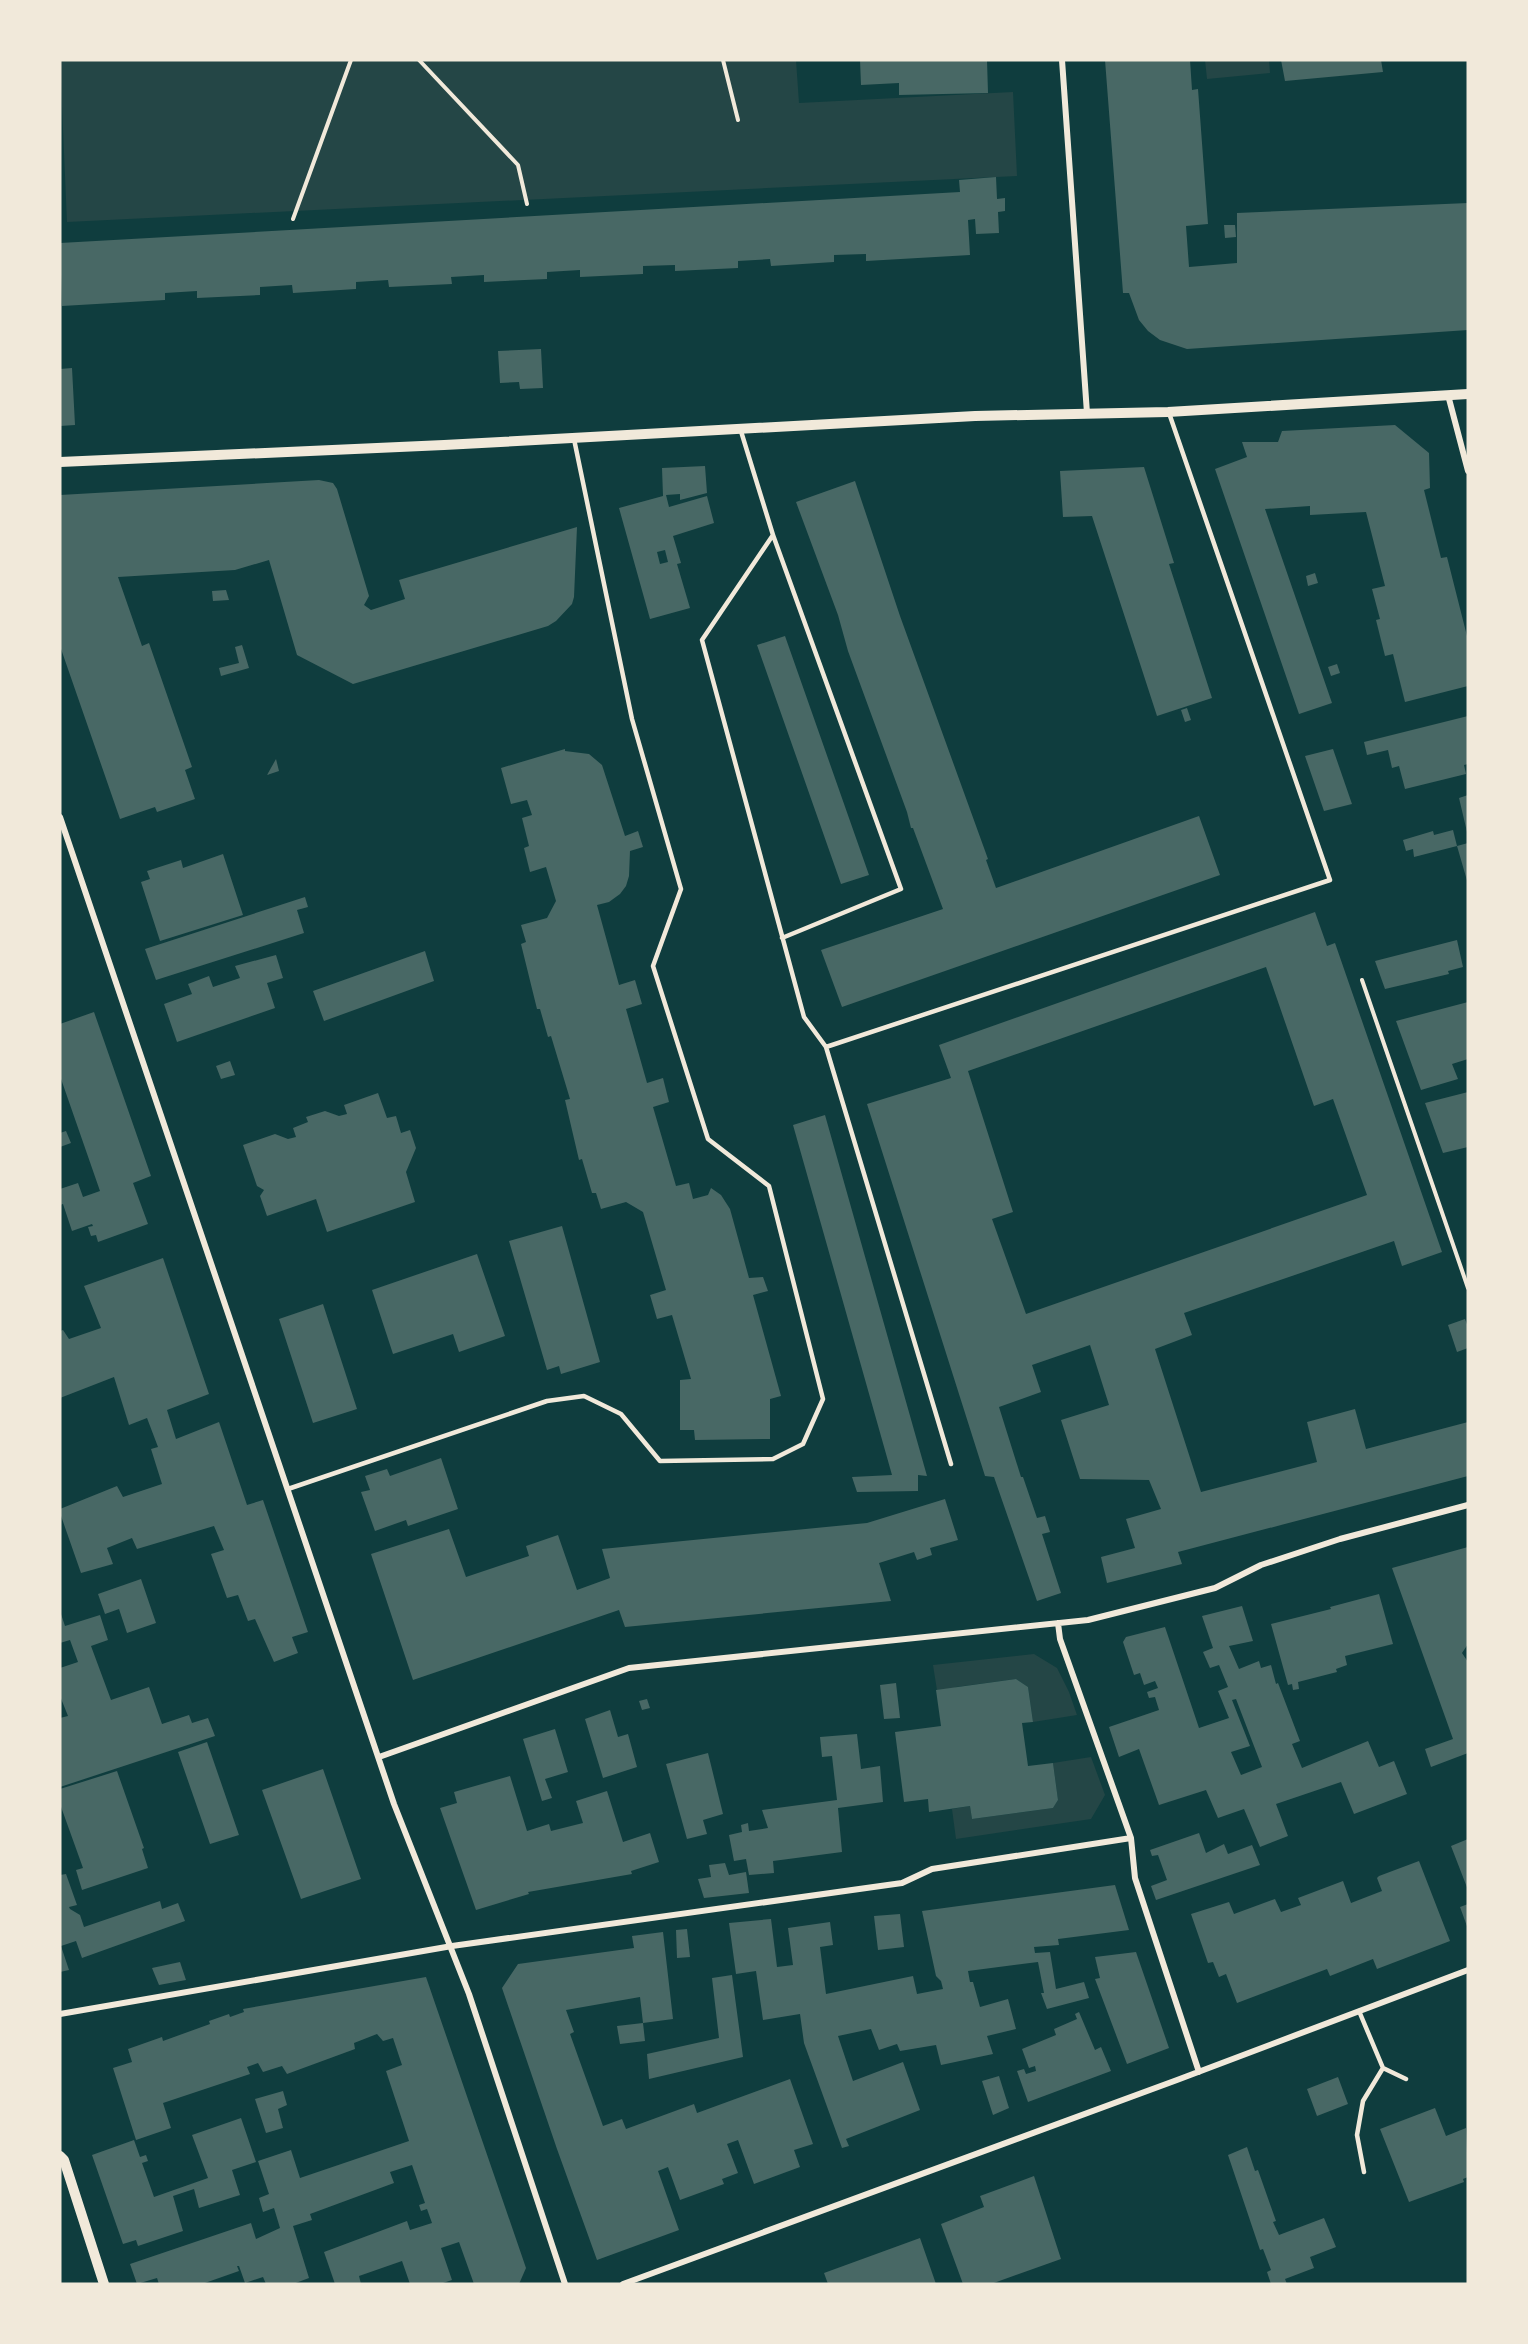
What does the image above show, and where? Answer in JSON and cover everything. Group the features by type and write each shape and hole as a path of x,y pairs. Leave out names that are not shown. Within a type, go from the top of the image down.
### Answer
{"street":[{"path":"1062,60 1088,413"},
{"path":"60,462 975,416 1168,411 1468,394"},
{"path":"1448,395 1468,471"},
{"path":"60,817 394,1804 452,1946 565,2284"},
{"path":"379,1757 628,1668 1088,1620 1215,1588 1262,1565 1340,1539 1468,1505"},
{"path":"1058,1623 1060,1639 1131,1838 1135,1878 1199,2072"},
{"path":"60,2014 452,1946 902,1883 932,1869 1131,1838"},
{"path":"623,2284 1199,2072 1468,1970"},
{"path":"60,2156 104,2284"}],"lane":[{"path":"826,1047 1330,880 1168,411"},
{"path":"740,428 773,535 901,889 782,938"},
{"path":"288,1489 547,1401 584,1396 621,1414 660,1461 773,1459 803,1444 823,1399 768,1186 708,1139 653,966 681,889 632,719 573,437"},
{"path":"773,535 702,640 804,1017 826,1047 951,1464"},
{"path":"1359,2011 1383,2068 1406,2079"},
{"path":"1364,2172 1358,2135 1363,2101 1383,2068"}],"path":[{"path":"293,219 351,60"},
{"path":"419,60 518,165 527,204"},
{"path":"723,60 738,120"},
{"path":"1362,980 1468,1288"}],"shaded area":[{"path":"60,60 796,60 799,103 1013,92 1017,176 67,222"},
{"path":"1205,60 1269,60 1270,73 1207,79"},
{"path":"1034,1654 1057,1668 1077,1715 1033,1722 1028,1687 1016,1679 956,1687 939,1703 933,1665"},
{"path":"1091,1757 1105,1795 1091,1819 956,1839 952,1809 970,1806 972,1819 1053,1808 1058,1800 1053,1763"}],"building":[{"path":"860,60 987,60 988,93 899,95 899,83 861,85"},
{"path":"1105,60 1190,60 1192,90 1198,89 1208,224 1186,226 1189,267 1237,263 1237,213 1468,203 1468,330 1187,349 1160,340 1139,320 1129,293 1123,293"},
{"path":"1281,60 1381,60 1383,72 1285,81"},
{"path":"996,177 997,199 1005,198 1005,211 998,212 999,233 976,234 975,219 968,220 970,255 866,261 866,254 834,255 834,262 771,266 770,259 738,261 738,268 675,271 675,265 643,266 643,274 580,277 580,270 547,272 547,279 484,282 484,275 451,277 452,284 389,287 388,280 356,282 356,289 293,293 292,285 260,287 260,295 197,298 197,291 165,293 165,300 62,306 60,243 960,192 959,180"},
{"path":"1224,225 1235,225 1236,237 1225,238"},
{"path":"541,349 543,388 520,389 519,382 500,383 498,351"},
{"path":"72,368 75,425 60,426 60,369"},
{"path":"1395,425 1429,453 1430,488 1424,490 1441,558 1447,557 1468,640 1468,686 1405,702 1393,654 1385,656 1376,620 1380,619 1372,589 1385,586 1366,512 1310,515 1310,506 1265,509 1332,703 1299,714 1215,469 1247,457 1242,442 1278,442 1282,431"},
{"path":"705,466 707,493 680,500 680,494 666,495 669,507 707,496 714,523 673,536 681,563 677,564 690,608 650,619 619,508 663,496 662,468","holes":["665,550 668,562 660,564 657,552"]},
{"path":"1144,467 1174,563 1169,564 1212,698 1157,716 1092,516 1063,517 1060,471"},
{"path":"319,480 333,483 337,489 369,596 364,605 371,610 405,599 399,580 577,527 572,604 548,626 353,684 297,655 269,560 235,570 118,577 142,646 149,643 192,767 185,770 195,799 157,812 155,807 120,819 60,646 60,495"},
{"path":"855,481 900,616 988,859 986,860 996,888 1199,816 1220,875 842,1007 821,950 943,909 913,828 911,828 848,651 838,615 796,502"},
{"path":"1315,573 1318,583 1308,586 1306,576"},
{"path":"226,590 229,600 213,601 212,591"},
{"path":"785,636 869,875 841,884 757,645"},
{"path":"242,645 249,668 221,676 219,668 239,663 235,647"},
{"path":"1337,664 1340,673 1331,676 1328,667"},
{"path":"1187,708 1191,720 1185,722 1181,710"},
{"path":"1468,716 1468,764 1464,765 1466,774 1405,789 1399,766 1392,768 1388,750 1367,755 1364,742"},
{"path":"565,749 565,751 589,754 602,765 625,836 638,831 643,847 630,851 629,876 620,894 609,902 597,905 619,985 635,980 642,1004 626,1009 647,1083 663,1078 669,1102 653,1107 676,1186 689,1183 693,1199 708,1195 711,1188 721,1195 730,1209 749,1278 763,1277 768,1291 753,1295 781,1396 770,1399 770,1439 695,1440 694,1430 680,1430 680,1380 691,1379 672,1315 657,1319 650,1295 666,1290 643,1212 626,1202 601,1209 596,1193 592,1193 582,1159 579,1160 565,1100 570,1099 551,1036 548,1037 540,1009 537,1009 521,944 526,942 521,925 547,918 556,901 546,867 530,872 524,848 529,846 522,818 532,815 527,800 511,804 501,768"},
{"path":"1333,749 1352,804 1324,811 1305,756"},
{"path":"276,759 279,771 267,775"},
{"path":"1468,795 1468,832 1467,832 1459,798"},
{"path":"1453,830 1457,846 1414,857 1413,849 1406,851 1403,840 1433,831 1434,835"},
{"path":"1468,843 1468,884 1457,846"},
{"path":"223,854 243,915 160,941 141,882 150,879 147,871 181,860 183,868"},
{"path":"305,897 308,907 297,910 304,933 156,980 145,949"},
{"path":"1315,912 1327,946 1335,943 1442,1252 1402,1266 1394,1241 1184,1313 1192,1335 1155,1349 1201,1492 1317,1462 1307,1422 1355,1409 1366,1449 1468,1422 1468,1476 1178,1552 1182,1564 1107,1583 1101,1557 1135,1548 1126,1519 1161,1509 1149,1480 1080,1479 1061,1420 1109,1405 1090,1345 1032,1365 1041,1392 999,1407 1021,1477 1023,1477 1037,1518 1045,1516 1050,1532 1042,1534 1061,1593 1037,1601 994,1477 985,1476 867,1104 951,1078 939,1045","holes":["1266,967 1314,1106 1333,1099 1367,1195 1026,1314 992,1219 1013,1212 968,1071"]},
{"path":"1457,940 1463,967 1448,971 1449,974 1385,989 1375,961"},
{"path":"425,951 434,981 324,1021 313,991"},
{"path":"276,955 283,978 267,983 275,1008 177,1042 164,1004 192,994 188,984 209,976 213,987 240,978 235,966"},
{"path":"1468,1002 1468,1059 1452,1064 1458,1079 1421,1090 1396,1021"},
{"path":"94,1012 151,1176 133,1183 148,1224 98,1242 96,1235 91,1236 88,1227 93,1226 92,1224 72,1231 63,1204 60,1205 60,1189 78,1183 83,1197 100,1191 60,1076 60,1024"},
{"path":"230,1061 235,1075 221,1079 216,1066"},
{"path":"1468,1092 1468,1147 1443,1153 1425,1103"},
{"path":"378,1093 387,1118 396,1116 401,1133 410,1130 416,1148 406,1172 415,1202 327,1232 316,1199 267,1216 260,1196 264,1190 257,1186 243,1145 275,1134 288,1139 296,1137 293,1128 308,1122 306,1117 325,1111 339,1116 347,1114 344,1105"},
{"path":"825,1115 927,1476 918,1475 918,1491 857,1492 852,1477 892,1475 793,1125"},
{"path":"66,1131 71,1143 60,1147 60,1133"},
{"path":"562,1226 600,1362 561,1374 559,1366 547,1370 509,1241"},
{"path":"477,1254 505,1336 459,1352 453,1334 393,1354 372,1290"},
{"path":"163,1258 209,1394 167,1410 176,1439 219,1422 247,1505 263,1500 308,1632 292,1637 298,1653 274,1662 255,1619 248,1621 238,1595 227,1598 211,1554 224,1550 214,1526 137,1549 132,1538 107,1548 113,1564 81,1573 60,1513 60,1509 117,1486 123,1497 162,1484 151,1449 158,1447 147,1418 129,1425 114,1377 60,1398 60,1331 63,1330 69,1339 101,1328 84,1286"},
{"path":"323,1304 357,1409 313,1423 279,1319"},
{"path":"1465,1319 1468,1327 1468,1348 1457,1352 1448,1325"},
{"path":"441,1458 458,1509 408,1526 406,1520 375,1531 361,1492 370,1490 365,1476 387,1469 390,1476"},
{"path":"945,1499 958,1540 930,1548 932,1555 917,1560 914,1552 879,1563 891,1601 625,1627 619,1610 413,1680 371,1554 449,1529 466,1577 529,1556 526,1546 558,1535 577,1590 610,1578 602,1549 867,1523"},
{"path":"1468,1547 1468,1644 1462,1653 1468,1662 1468,1753 1431,1767 1425,1749 1453,1739 1392,1568"},
{"path":"141,1579 156,1623 127,1633 119,1609 105,1614 98,1594"},
{"path":"1379,1594 1393,1644 1345,1656 1347,1665 1336,1669 1337,1672 1298,1682 1299,1689 1293,1690 1292,1684 1288,1685 1271,1624"},
{"path":"1242,1606 1253,1641 1229,1646 1239,1669 1259,1661 1261,1668 1271,1665 1276,1684 1278,1683 1300,1741 1292,1744 1302,1768 1368,1741 1379,1767 1394,1761 1407,1794 1354,1814 1341,1782 1276,1804 1288,1836 1260,1847 1244,1809 1218,1818 1206,1790 1159,1805 1139,1749 1119,1757 1109,1727 1159,1710 1155,1697 1149,1698 1147,1692 1158,1688 1155,1681 1144,1685 1140,1673 1134,1675 1123,1642 1126,1637 1165,1627 1199,1728 1229,1718 1218,1691 1228,1687 1219,1665 1210,1668 1203,1652 1213,1648 1202,1616","holes":["1236,1699 1262,1767 1241,1775 1231,1752 1250,1746 1232,1700"]},
{"path":"60,1611 65,1626 100,1615 108,1640 91,1646 111,1700 149,1687 162,1724 189,1715 192,1723 208,1718 215,1736 60,1787 60,1718 68,1716 60,1696 60,1668 78,1662 70,1640 60,1643"},
{"path":"1016,1679 1028,1687 1033,1722 1022,1723 1028,1766 1053,1763 1058,1800 1053,1808 972,1819 970,1806 929,1812 928,1799 904,1802 895,1732 941,1726 936,1690"},
{"path":"896,1683 900,1718 884,1719 880,1685"},
{"path":"647,1699 650,1708 642,1710 639,1701"},
{"path":"610,1710 618,1737 628,1734 637,1767 603,1778 585,1719"},
{"path":"555,1729 568,1772 545,1779 552,1798 542,1801 523,1739"},
{"path":"857,1734 861,1769 880,1766 883,1802 838,1808 842,1852 773,1861 774,1873 749,1875 746,1859 734,1861 729,1835 742,1832 741,1825 748,1823 749,1831 768,1828 762,1810 837,1800 832,1756 822,1757 820,1737"},
{"path":"207,1742 239,1835 210,1844 178,1752"},
{"path":"708,1753 723,1814 703,1820 707,1834 687,1839 666,1764"},
{"path":"323,1769 361,1879 301,1899 262,1790"},
{"path":"117,1771 144,1848 142,1849 148,1868 82,1890 76,1870 83,1868 60,1804 60,1789"},
{"path":"510,1776 527,1831 549,1824 551,1831 583,1823 576,1801 607,1791 623,1842 650,1833 659,1862 631,1871 632,1874 528,1892 529,1894 476,1910 440,1808 457,1803 454,1792"},
{"path":"1199,1833 1206,1853 1224,1844 1228,1854 1252,1845 1260,1865 1156,1900 1151,1886 1167,1880 1158,1855 1152,1856 1150,1850"},
{"path":"1468,1839 1468,1890 1451,1846"},
{"path":"1419,1861 1450,1941 1377,1969 1373,1959 1330,1976 1327,1969 1237,2003 1226,1974 1219,1977 1213,1962 1208,1963 1191,1914 1229,1902 1234,1914 1275,1899 1281,1912 1301,1905 1298,1898 1343,1881 1351,1903 1382,1891 1377,1878 1379,1876"},
{"path":"725,1863 729,1875 746,1872 749,1893 704,1898 698,1879 711,1877 709,1865"},
{"path":"66,1874 77,1905 69,1907 80,1915 84,1927 160,1901 162,1909 178,1903 185,1921 82,1958 76,1941 61,1946 69,1970 60,1972 60,1875"},
{"path":"1115,1885 1129,1930 1058,1939 1059,1945 1034,1947 1035,1953 1050,1952 1056,1989 1084,1982 1089,1998 1047,2009 1041,1993 1044,1993 1038,1962 968,1971 980,2007 1008,1999 1016,2029 987,2036 993,2054 941,2065 936,2045 900,2051 897,2044 879,2050 871,2029 838,2036 853,2081 903,2062 920,2110 846,2139 849,2146 842,2148 804,2043 800,2014 763,2020 756,1971 736,1974 729,1923 771,1919 777,1967 793,1965 788,1928 830,1922 833,1945 820,1947 826,1994 913,1976 917,1994 943,1989 941,1981 936,1976 922,1911"},
{"path":"1468,1904 1468,1929 1460,1907"},
{"path":"900,1914 904,1947 878,1950 874,1916"},
{"path":"687,1929 690,1957 677,1958 676,1930"},
{"path":"663,1932 673,2019 643,2023 640,1997 566,2010 574,2032 570,2034 603,2126 622,2119 626,2129 694,2104 697,2113 790,2079 813,2144 794,2150 800,2167 754,2184 738,2140 727,2144 738,2173 722,2179 724,2184 680,2200 668,2167 658,2171 679,2230 597,2260 502,1988 518,1964 634,1948 632,1936"},
{"path":"1136,1952 1169,2048 1127,2064 1095,1979 1100,1978 1095,1957"},
{"path":"180,1962 186,1980 159,1985 152,1968"},
{"path":"732,1975 743,2057 649,2079 647,2054 719,2038 712,1978"},
{"path":"426,1977 526,2268 519,2284 474,2284 459,2242 441,2248 452,2280 440,2284 410,2284 402,2261 359,2276 361,2284 335,2284 324,2252 407,2221 410,2230 432,2223 427,2209 421,2211 419,2205 425,2203 412,2165 390,2172 394,2183 310,2214 312,2220 293,2226 309,2278 293,2284 266,2284 263,2277 245,2283 239,2266 237,2266 239,2271 202,2284 159,2284 157,2278 137,2284 130,2264 251,2223 256,2239 280,2228 274,2208 263,2212 259,2198 269,2194 258,2161 291,2150 300,2178 409,2141 386,2071 402,2065 393,2038 383,2041 377,2034 354,2043 355,2049 287,2074 282,2066 263,2072 258,2063 247,2067 250,2074 163,2103 171,2128 136,2140 113,2068 132,2062 128,2049 162,2037 163,2041 210,2024 209,2021 244,2012 243,2009"},
{"path":"1079,2012 1095,2050 1101,2047 1111,2071 1028,2102 1017,2071 1024,2069 1026,2074 1036,2071 1035,2066 1029,2068 1022,2049 1056,2035 1054,2029 1077,2019 1075,2014"},
{"path":"643,2023 645,2041 620,2044 617,2026"},
{"path":"999,2076 1009,2108 993,2115 982,2081"},
{"path":"1338,2077 1348,2104 1317,2116 1307,2089"},
{"path":"283,2091 287,2105 278,2109 283,2128 266,2133 255,2099"},
{"path":"1435,2108 1446,2136 1466,2128 1468,2177 1463,2179 1464,2182 1409,2202 1380,2129"},
{"path":"241,2118 256,2162 232,2170 240,2195 199,2208 194,2189 173,2196 183,2231 138,2246 136,2240 123,2244 92,2155 134,2140 140,2157 146,2155 148,2161 142,2163 154,2197 208,2178 192,2135"},
{"path":"1247,2147 1255,2171 1258,2170 1279,2235 1324,2218 1336,2247 1310,2257 1314,2268 1285,2279 1287,2284 1271,2284 1267,2272 1271,2270 1263,2249 1260,2250 1228,2155"},
{"path":"1034,2176 1061,2259 991,2284 963,2284 941,2224 984,2207 980,2196"},
{"path":"920,2238 936,2284 828,2284 824,2273"}]}
